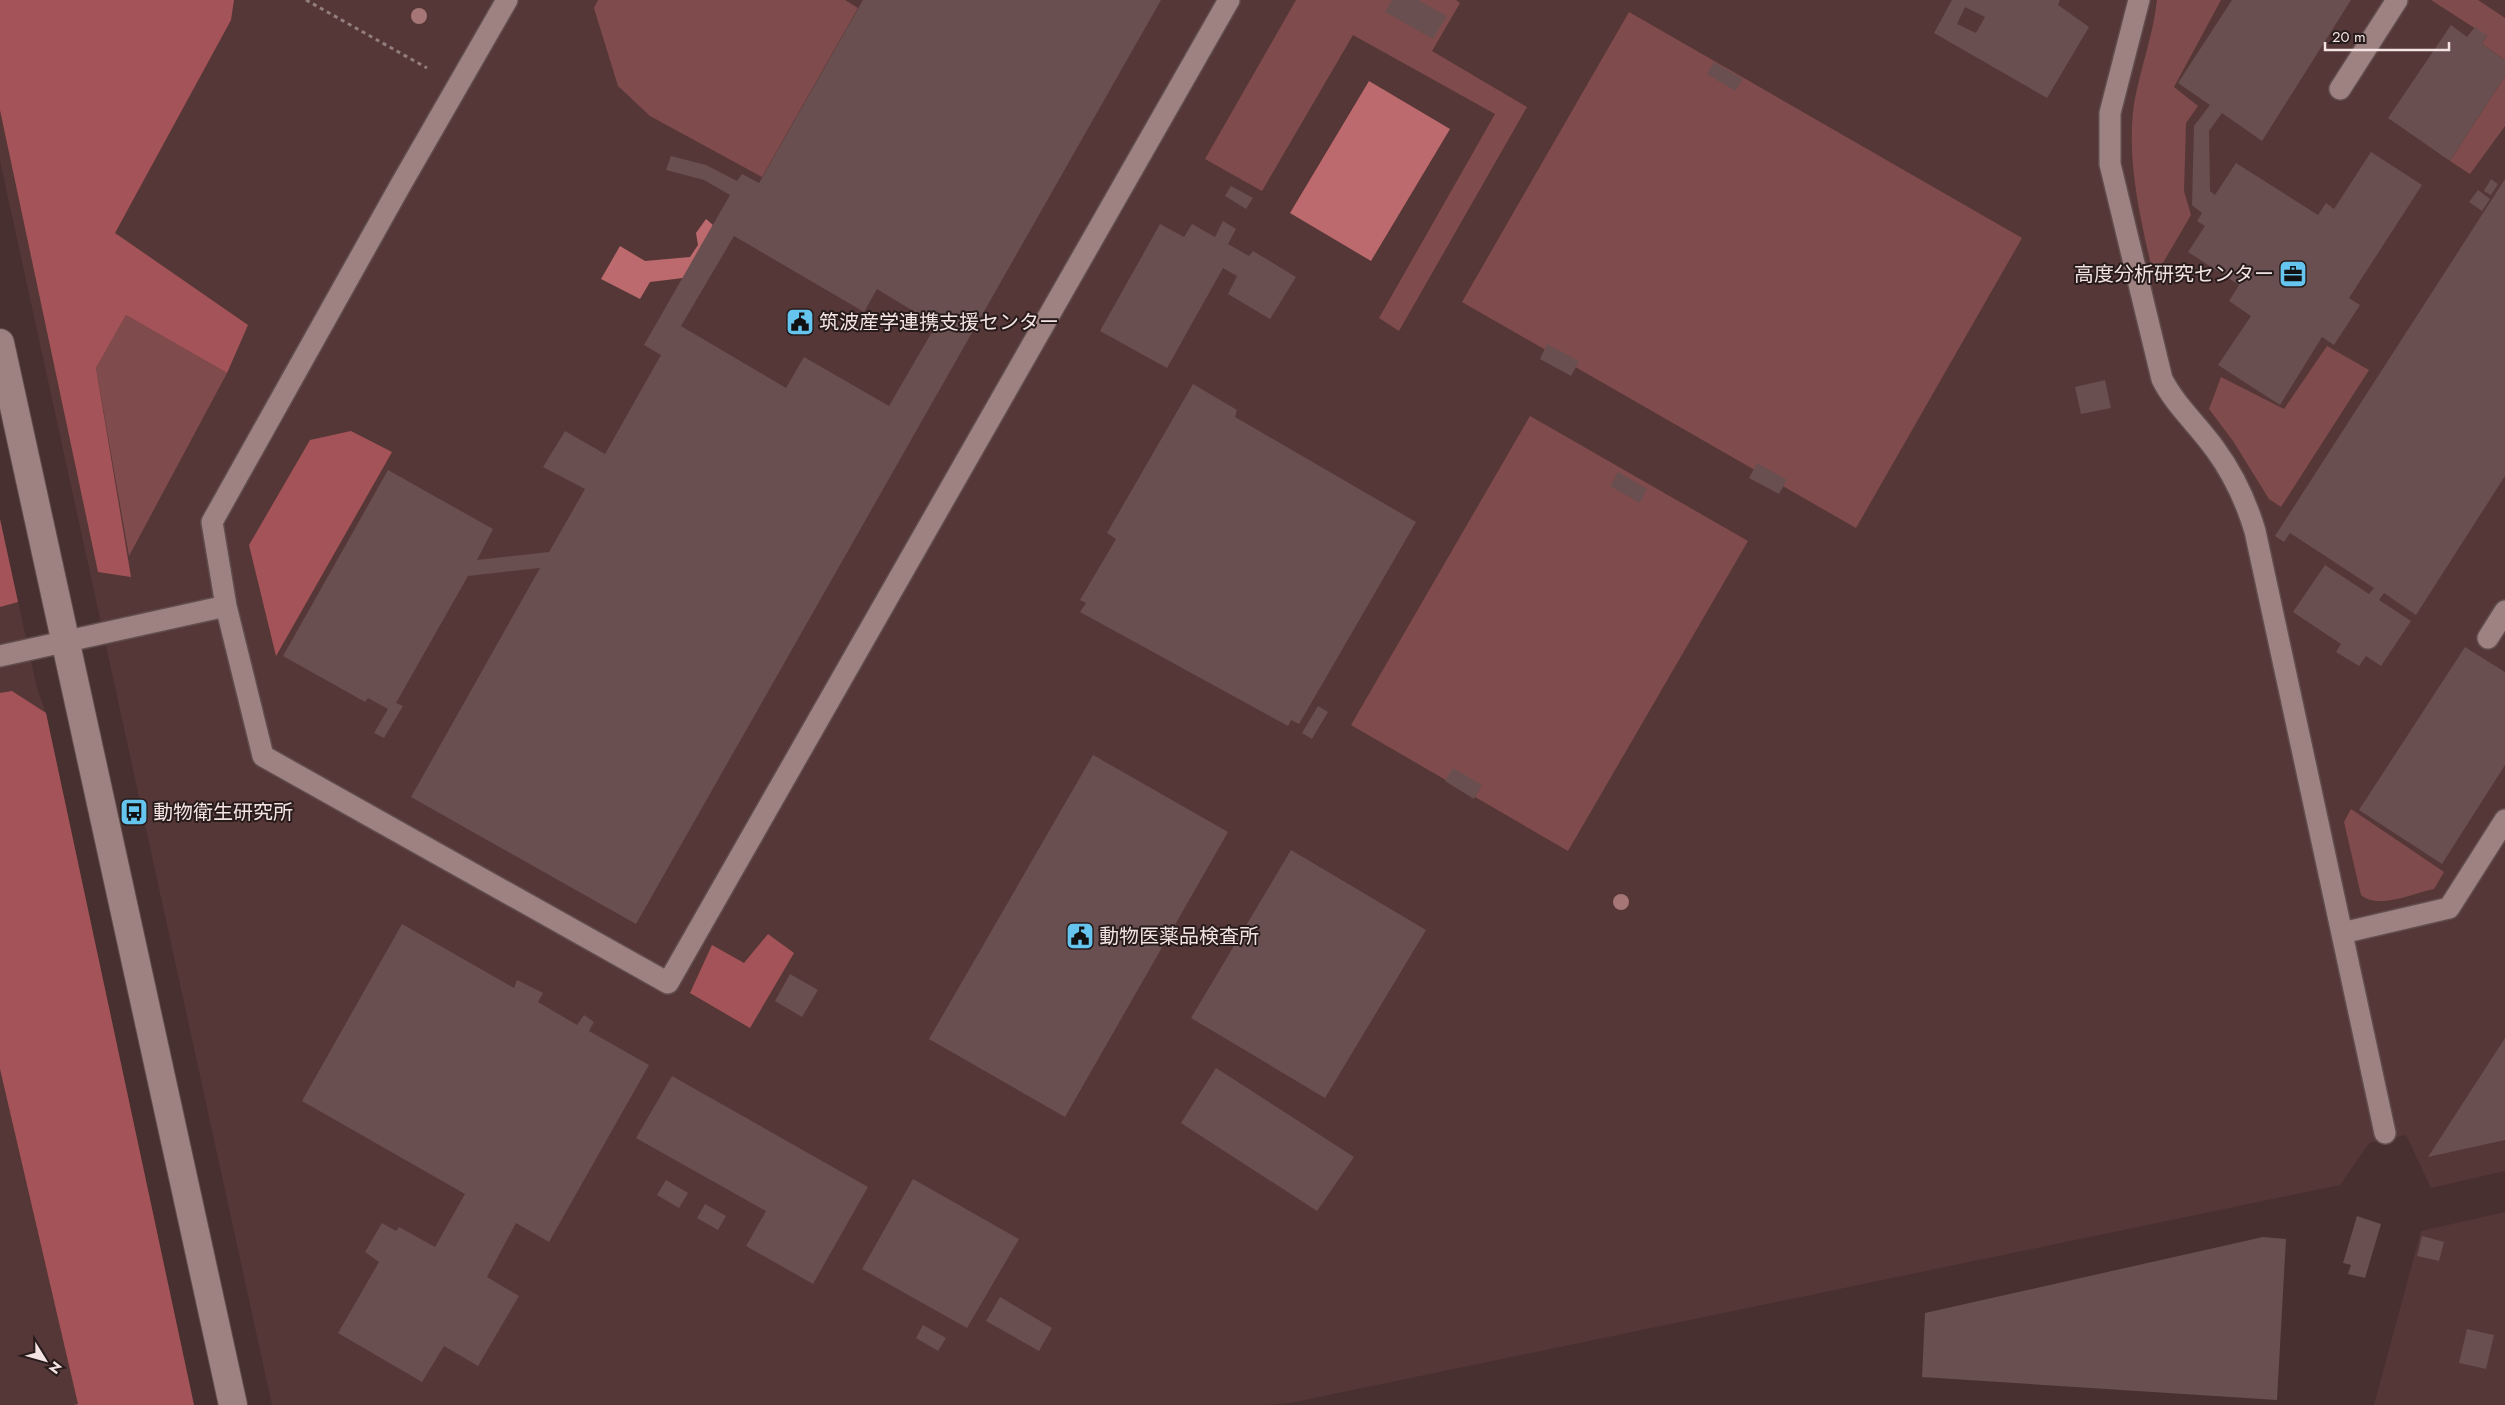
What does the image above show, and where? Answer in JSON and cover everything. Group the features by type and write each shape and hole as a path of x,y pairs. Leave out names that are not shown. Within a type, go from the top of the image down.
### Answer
{"street":[{"path":"0,343 233,1405"}],"lane":[{"path":"507,0 400,186 212,522 226,606 263,756 668,983 1229,0"},
{"path":"2139,0 2110,112 2110,164 2162,379 2170,394 2215,448 2231,472 2245,499 2256,531 2385,1132"},
{"path":"2340,89 2397,0"},
{"path":"0,656 226,606"},
{"path":"2488,638 2505,611"},
{"path":"2342,933 2448,908 2505,820"}],"path":[{"path":"306,0 427,68"}],"shaded area":[{"path":"0,0 2505,0 2505,1171 2431,1188 2406,1135 2369,1143 2340,1185 1290,1403 1267,1405 272,1405 0,161"},
{"path":"0,0 234,0 231,20 115,233 248,325 227,373 126,315 96,368 131,577 98,572 0,110"},
{"path":"598,0 845,0 858,8 762,177 650,116 618,86 594,8"},
{"path":"1296,0 1456,0 1460,3 1432,51 1527,107 1399,331 1379,318 1495,114 1353,35 1262,191 1205,159"},
{"path":"2157,0 2221,0 2174,87 2198,106 2186,123 2184,191 2191,215 2154,278 2136,191 2133,170 2132,126 2134,104 2153,27"},
{"path":"2431,0 2478,0 2505,18 2505,60 2482,44 2487,36"},
{"path":"1629,12 2022,238 1856,528 1462,302"},
{"path":"2505,76 2505,126 2470,174 2450,161"},
{"path":"1369,81 1450,129 1371,261 1290,213"},
{"path":"706,219 713,225 683,278 650,282 640,299 601,279 620,246 645,261 690,257 698,245 696,233"},
{"path":"126,315 227,373 129,556 96,368"},
{"path":"2327,346 2369,370 2281,507 2269,499 2233,441 2209,409 2221,377 2284,409"},
{"path":"1530,416 1748,541 1568,851 1351,725"},
{"path":"351,431 392,452 276,656 249,545 310,440"},
{"path":"0,519 37,688 46,713 194,1405 0,1405"},
{"path":"0,519 18,602 0,607"},
{"path":"12,691 46,713 194,1405 74,1405 78,1404 0,1069 0,693"},
{"path":"2351,809 2444,872 2434,889 2386,901 2368,899 2361,895 2344,822"},
{"path":"768,934 794,953 750,1028 690,993 712,945 744,963"},
{"path":"2505,1212 2505,1405 2374,1405 2421,1231"}],"building":[{"path":"863,0 1161,0 636,924 411,797 540,568 468,576 396,703 403,706 384,738 374,733 388,709 368,698 365,702 283,656 388,470 493,529 477,560 549,552 585,489 543,467 565,431 605,454 661,355 644,345 730,195 704,180 666,170 671,156 706,165 737,181 742,174 759,183","holes":["734,236 864,312 877,289 936,325 889,406 804,357 786,388 681,326"]},
{"path":"1392,0 1418,0 1447,16 1433,39 1385,12"},
{"path":"1952,0 2060,0 2058,5 2089,27 2047,98 1934,33","holes":["1965,7 1985,17 1976,33 1957,24"]},
{"name":"高度分析研究センター","path":"2232,0 2351,0 2262,141 2222,113 2209,131 2210,191 2215,195 2236,163 2318,215 2326,203 2334,209 2371,152 2422,185 2349,298 2360,305 2334,345 2322,337 2280,405 2218,365 2251,316 2229,301 2239,285 2188,252 2205,226 2197,221 2202,213 2192,205 2194,126 2210,105 2178,83"},
{"path":"2451,25 2467,37 2475,27 2487,36 2482,44 2505,60 2505,76 2450,161 2388,118"},
{"path":"1714,62 1743,79 1735,91 1707,74"},
{"path":"2491,179 2498,184 2491,195 2484,191"},
{"path":"2505,179 2505,476 2416,615 2384,593 2379,600 2411,621 2381,666 2366,656 2359,666 2336,652 2341,644 2293,612 2325,565 2369,594 2374,588 2290,533 2284,542 2275,536"},
{"path":"1231,186 1253,198 1246,209 1225,196"},
{"path":"2478,190 2490,199 2482,211 2469,202"},
{"path":"1223,221 1236,229 1228,244 1249,256 1253,251 1296,277 1270,319 1228,294 1237,276 1223,268 1167,368 1100,331 1160,224 1184,237 1192,224 1215,237"},
{"path":"1547,344 1579,361 1571,376 1540,359"},
{"path":"2105,380 2111,408 2081,414 2075,387"},
{"path":"1193,384 1237,410 1235,417 1416,522 1299,724 1291,720 1288,726 1080,612 1086,603 1080,600 1116,539 1107,533"},
{"path":"1757,463 1787,480 1779,494 1749,478"},
{"path":"1618,472 1647,489 1640,503 1610,486"},
{"path":"2465,647 2505,672 2505,765 2442,864 2359,810"},
{"path":"1318,706 1328,712 1312,739 1302,733"},
{"path":"1093,755 1228,832 1065,1117 929,1039"},
{"path":"1453,768 1482,785 1474,799 1445,781"},
{"path":"1291,850 1426,930 1325,1098 1191,1018"},
{"path":"402,924 514,988 517,980 543,993 538,1002 577,1025 584,1015 594,1022 589,1031 649,1065 549,1242 516,1223 487,1277 519,1296 478,1366 444,1346 422,1382 338,1333 379,1262 365,1252 382,1223 396,1231 399,1227 435,1247 465,1194 302,1101"},
{"path":"790,974 818,990 802,1017 775,1001"},
{"path":"2505,1038 2505,1140 2428,1157"},
{"path":"1216,1068 1354,1157 1317,1211 1181,1123"},
{"path":"672,1076 868,1187 813,1284 746,1246 766,1211 636,1138"},
{"path":"913,1179 1019,1239 967,1328 862,1269"},
{"path":"666,1180 688,1193 679,1208 657,1195"},
{"path":"705,1204 726,1216 718,1230 697,1218"},
{"path":"2357,1216 2381,1224 2365,1278 2348,1274 2351,1265 2343,1263"},
{"path":"2422,1236 2444,1242 2439,1261 2417,1256"},
{"path":"2263,1237 2286,1239 2277,1400 1922,1377 1925,1313"},
{"path":"1000,1297 1052,1328 1039,1351 986,1321"},
{"path":"923,1325 946,1338 938,1351 916,1338"},
{"path":"2467,1329 2494,1335 2486,1369 2459,1363"}],"place":[{"name":"高度分析研究センター","path":"2293,274"},
{"name":"筑波産学連携支援センター","path":"800,322"},
{"name":"動物衛生研究所","path":"134,812"},
{"name":"動物医薬品検査所","path":"1080,936"}]}
